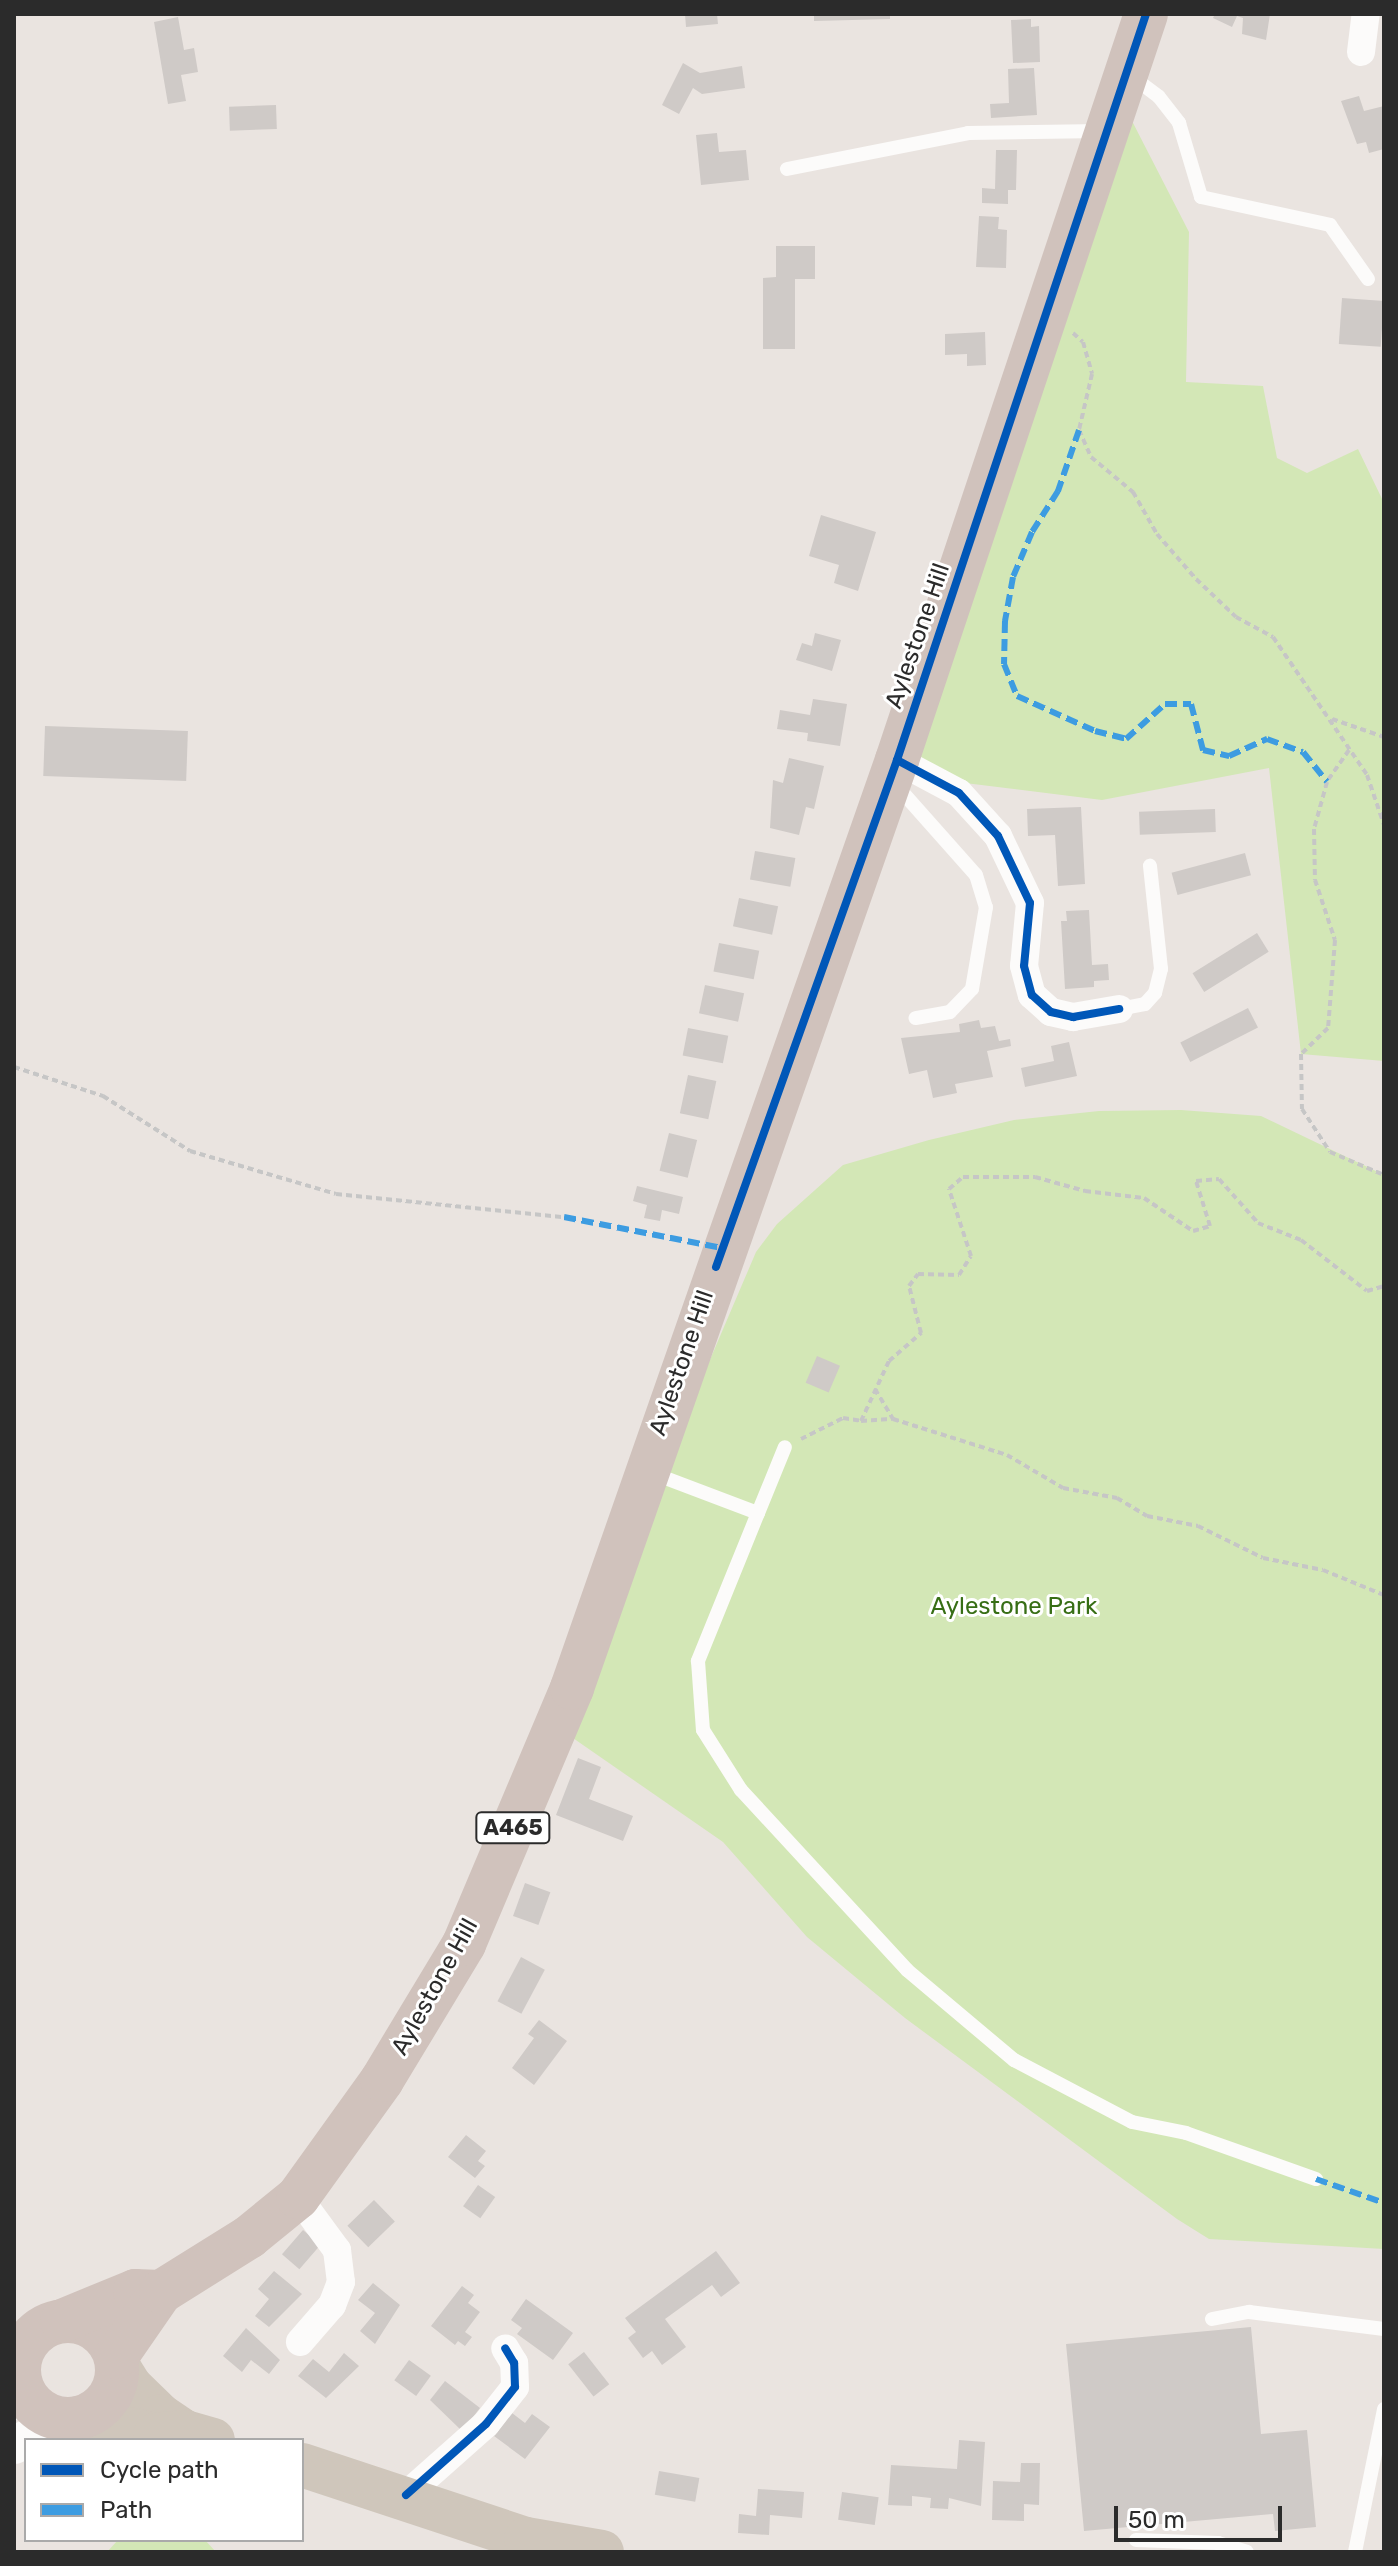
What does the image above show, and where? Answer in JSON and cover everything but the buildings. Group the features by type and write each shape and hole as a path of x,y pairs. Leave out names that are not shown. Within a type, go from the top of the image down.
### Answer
{"highway":[{"name":"Aylestone Hill","path":"116,2361 161,2292 249,2237 298,2197 382,2080 464,1944 572,1688 645,1470 894,769 1146,14"},
{"name":"Aylestone Hill","path":"43,2323 135,2291 161,2292"},
{"path":"43,2323 90,2326 116,2361 112,2393 103,2405 74,2419 38,2409 17,2383 30,2338 43,2323"}],"main road":[{"path":"116,2361 141,2399 199,2436"},
{"path":"74,2419 155,2435 199,2436"},
{"path":"304,2466 406,2495 526,2539 602,2552"}],"street":[{"path":"1361,52 1366,14"},
{"path":"894,769 959,793 998,836 1030,903 1024,966 1032,995 1051,1012 1073,1017 1119,1009"},
{"path":"298,2197 337,2250 341,2282 332,2305 300,2342"},
{"path":"406,2495 486,2424 515,2387 514,2363 505,2348"},
{"path":"30,2438 74,2419"}],"lane":[{"path":"1127,73 1159,97 1179,123 1201,197 1330,225 1368,279"},
{"path":"787,169 968,133 1107,131"},
{"path":"894,769 976,875 986,907 972,989 950,1012 916,1018"},
{"path":"1119,1009 1145,1004 1155,993 1161,969 1150,866"},
{"path":"785,1447 698,1661 703,1730 741,1790 907,1970 1014,2060 1132,2122 1186,2133 1316,2179"},
{"path":"645,1470 758,1513"},
{"path":"1212,2319 1249,2312 1384,2329"},
{"path":"1355,2552 1383,2414"},
{"path":"1136,2540 1218,2543 1247,2552"}],"path":[{"path":"1047,311 1083,342 1092,374 1079,430 1091,457 1133,492 1157,534 1196,579 1236,617 1273,637 1332,719 1367,775 1384,825"},
{"path":"1332,719 1384,737"},
{"path":"1349,750 1327,782 1314,829 1315,880 1335,940 1328,1028 1301,1054 1302,1109 1330,1152 1384,1175"},
{"path":"14,1067 103,1096 190,1151 336,1194 564,1217"},
{"path":"861,1421 889,1361 921,1333 909,1286 918,1274 959,1275 971,1256 949,1189 963,1177 1035,1177 1085,1191 1144,1198 1193,1231 1210,1226 1196,1181 1219,1179 1258,1223 1301,1240 1367,1291 1384,1286"},
{"path":"875,1389 893,1419"},
{"path":"785,1447 843,1418 861,1421 893,1419 1007,1455 1063,1488 1117,1498 1147,1516 1198,1526 1263,1558 1323,1570 1384,1595"}],"green space":[{"path":"1132,121 1189,232 1186,382 1263,386 1277,458 1307,473 1358,449 1384,503 1384,1061 1301,1054 1269,768 1102,800 965,783 911,758"},
{"name":"Aylestone Park","path":"1181,1110 1261,1116 1384,1175 1384,2249 1209,2239 1177,2219 905,2018 807,1937 723,1842 570,1736 709,1362 756,1252 777,1224 843,1165 929,1140 1014,1120 1099,1111"},
{"path":"116,2542 207,2542 216,2552 107,2552"}],"marked path":[{"path":"1079,430 1058,491 1032,532 1013,577 1005,621 1004,664 1017,696 1095,731 1126,739 1165,704 1191,704 1203,750 1229,756 1267,739 1303,752 1327,782"},
{"path":"564,1217 722,1248"},
{"path":"1316,2179 1384,2203"}],"cycle path":[{"path":"716,1267 897,760 1146,14"},
{"path":"897,760 959,793 998,836 1030,903 1024,966 1032,995 1051,1012 1073,1017 1119,1009"},
{"path":"406,2495 486,2424 515,2387 514,2363 505,2348"}]}
